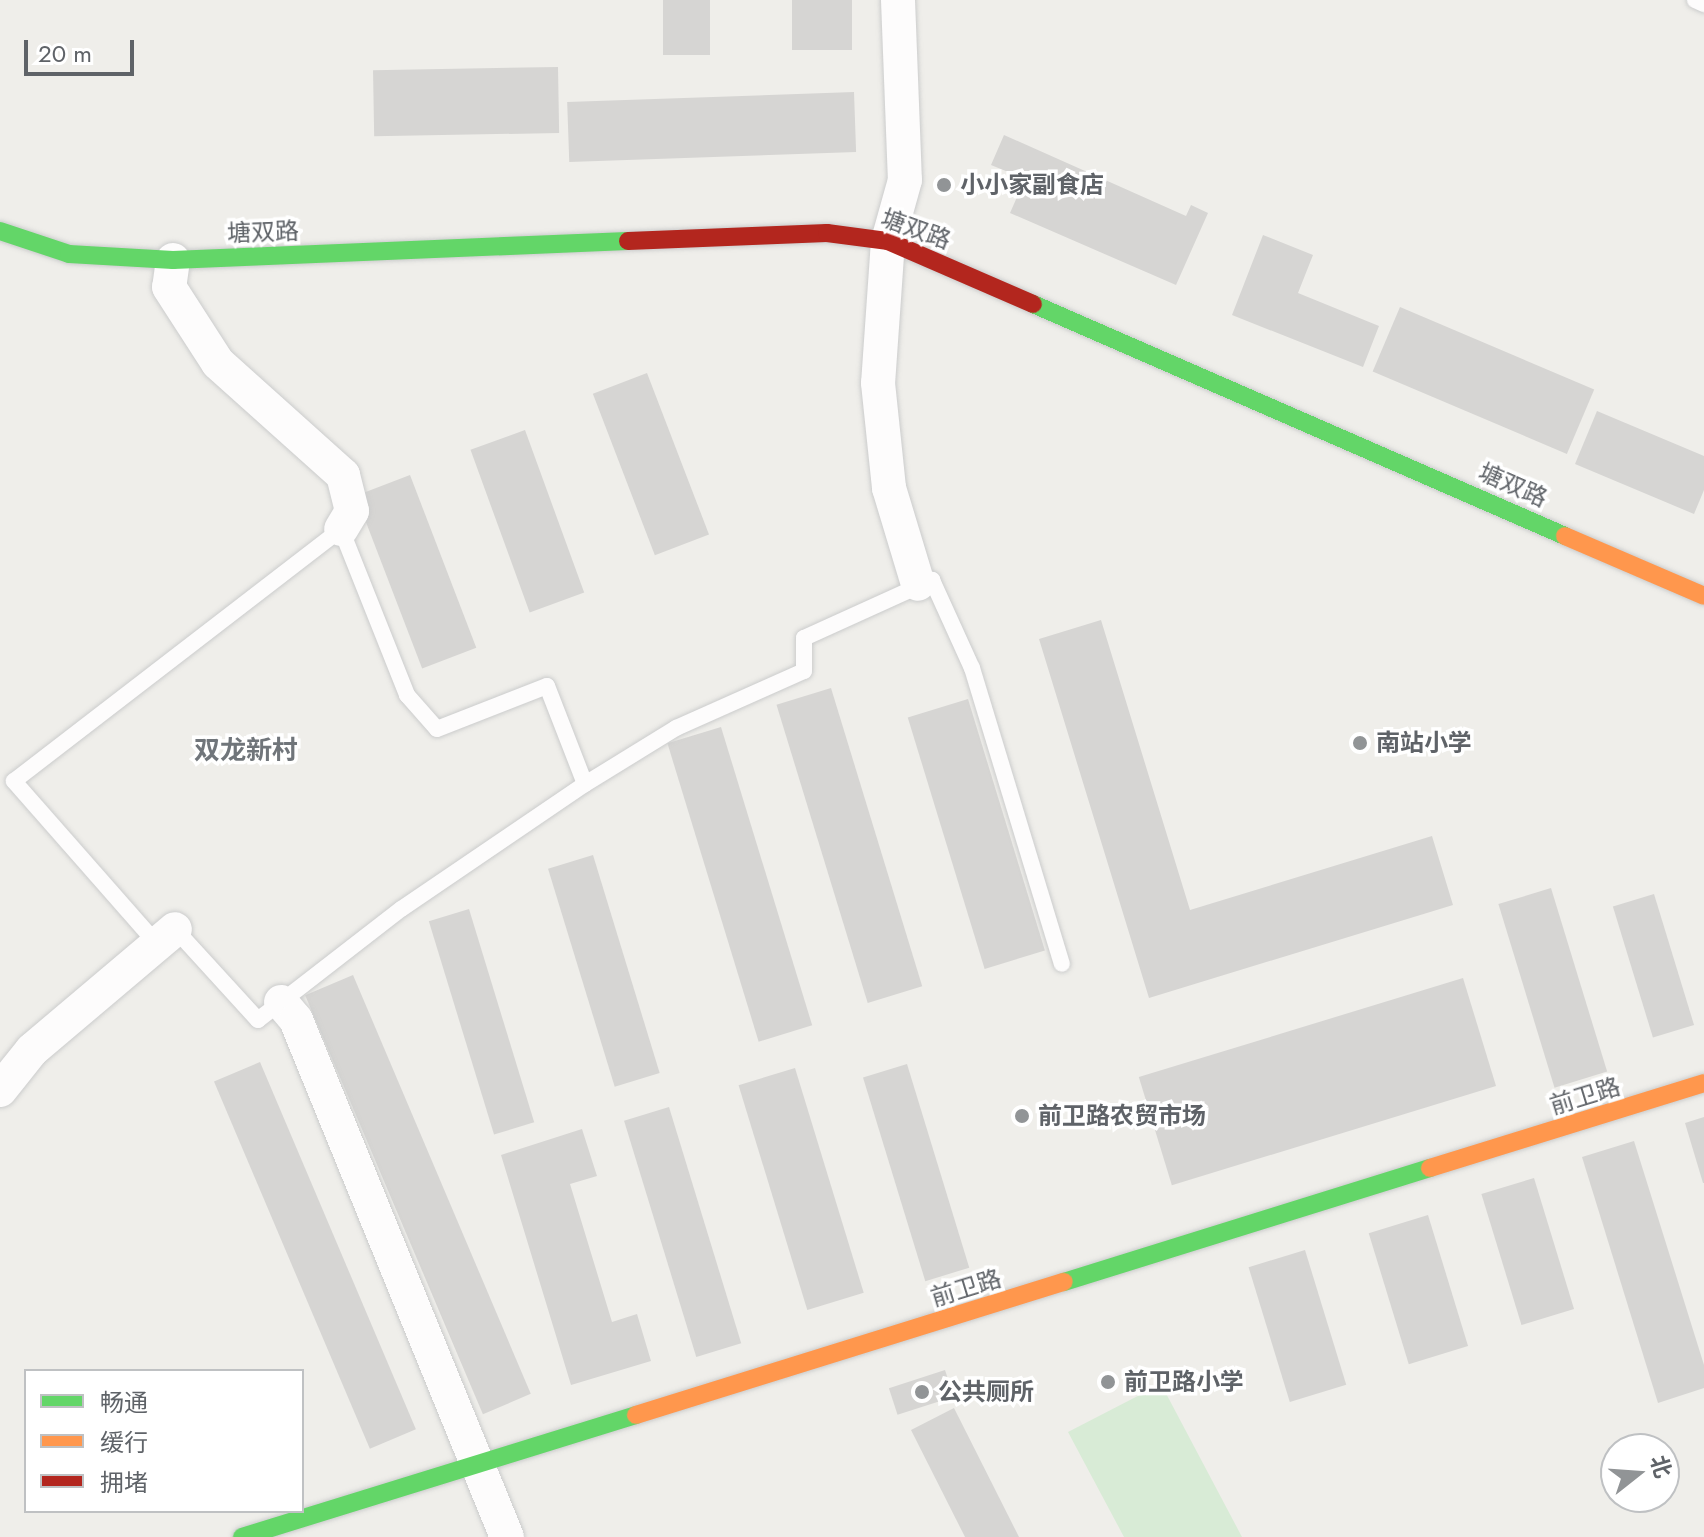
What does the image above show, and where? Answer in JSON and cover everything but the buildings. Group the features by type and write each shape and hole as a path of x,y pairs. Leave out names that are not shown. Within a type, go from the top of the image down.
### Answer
{"street":[{"path":"898,0 905,180 888,241 878,383 889,488 918,584"},
{"name":"塘双路","path":"0,231 69,254 173,260 827,233 888,241 1704,596"},
{"path":"173,260 169,287 218,363 343,475 352,511 341,529"},
{"path":"0,1090 32,1050 166,936"},
{"path":"281,1002 296,1020 507,1537"},
{"name":"前卫路","path":"242,1537 476,1461 1704,1083"}],"lane":[{"path":"1695,0 1704,4"},
{"path":"585,784 547,686 437,729 407,695 341,529 14,781 166,936 258,1020 401,909 585,784 676,728 804,671 804,638 932,580 972,668 1062,964"}],"green space":[{"path":"1161,1384 1242,1537 1124,1537 1068,1432"}],"traffic: fast":[{"path":"0,231 69,254 173,260 628,241"},
{"path":"1033,304 1565,536"},
{"path":"1064,1282 1430,1168"},
{"path":"242,1537 636,1415"}],"traffic: slow":[{"path":"1565,536 1704,596"},
{"path":"1430,1168 1704,1083"},
{"path":"636,1415 1064,1282"}],"traffic: jam":[{"path":"628,241 827,233 888,241 1033,304"}],"place":[{"name":"小小家副食店","path":"944,185"},
{"name":"南站小学","path":"1360,743"},
{"name":"前卫路农贸市场","path":"1022,1116"},
{"name":"前卫路小学","path":"1108,1382"},
{"name":"公共厕所","path":"922,1392"}],"district":[{"name":"双龙新村","path":"246,751"}]}
